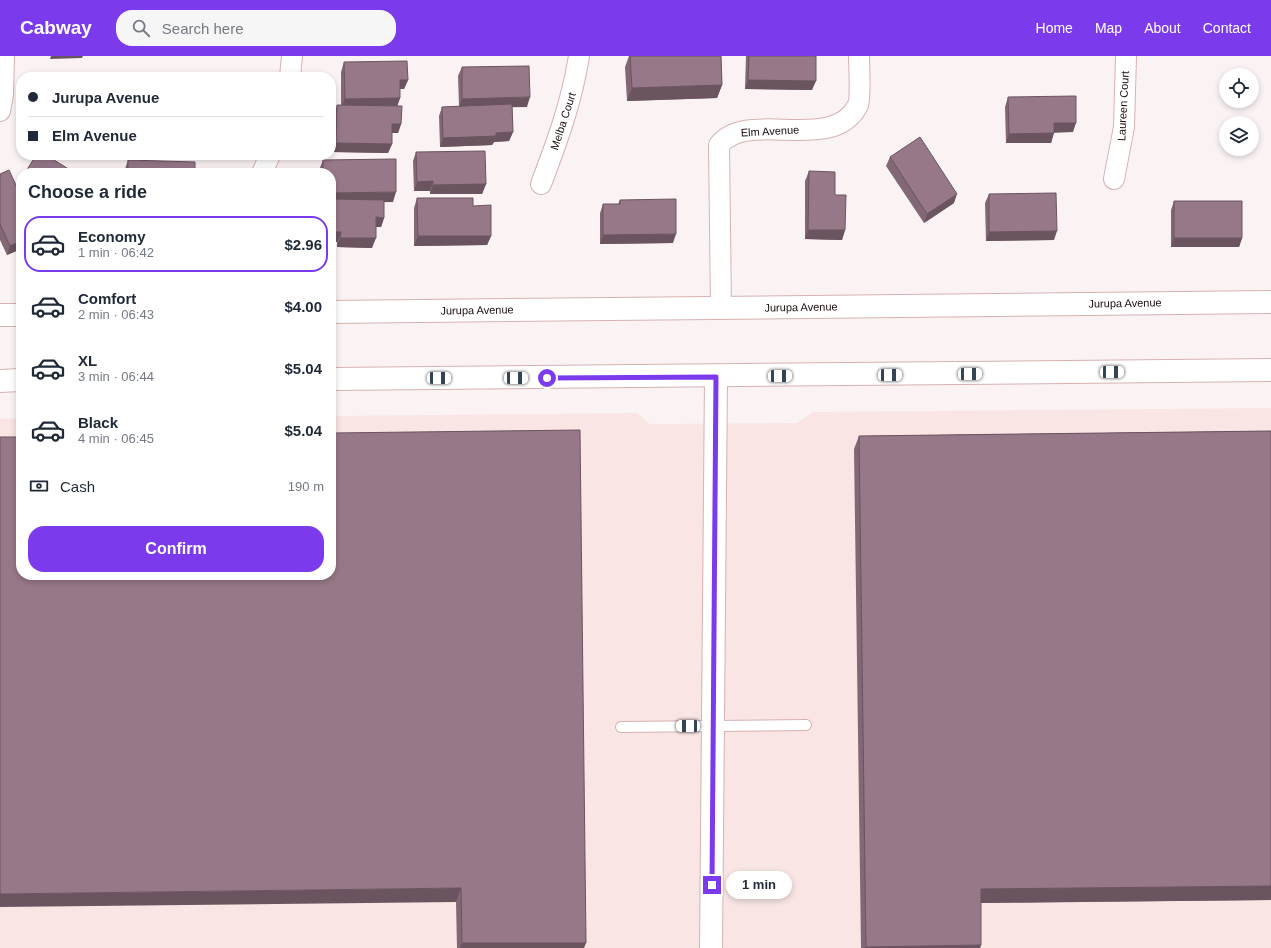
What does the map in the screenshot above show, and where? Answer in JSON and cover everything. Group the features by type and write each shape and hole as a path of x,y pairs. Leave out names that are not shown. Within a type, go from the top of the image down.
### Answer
{"main road":[{"name":"Jurupa Avenue","path":"336,312 1271,302"},
{"path":"0,315 16,315"},
{"path":"336,379 716,377 1271,370"},
{"path":"711,948 716,377"},
{"path":"0,380 16,380"}],"street":[{"path":"0,111 3,95 4,56"},
{"path":"290,72 292,56"},
{"name":"Melba Court","path":"541,184 560,135 574,85 579,56"},
{"name":"Elm Avenue","path":"721,308 719,145 724,139 738,132 828,129 845,120 859,103 859,56"},
{"name":"Laureen Court","path":"1114,179 1124,127 1126,56"}],"lane":[{"path":"621,727 806,725"}],"shaded area":[{"path":"1271,408 1271,948 0,948 0,419 16,418 16,580 336,580 336,416 637,413 650,424 797,423 813,412"}],"building":[{"path":"630,56 721,56 722,85 632,88"},
{"path":"749,56 816,56 816,81 748,80"},
{"path":"407,61 408,80 400,80 400,98 345,99 344,62"},
{"path":"529,66 530,97 462,99 462,67"},
{"path":"1076,96 1076,123 1054,123 1054,133 1009,134 1008,97"},
{"path":"512,104 513,132 496,133 496,136 443,138 442,107"},
{"path":"337,105 402,106 401,124 392,124 392,144 336,143"},
{"path":"920,137 957,194 927,214 890,157"},
{"path":"485,151 486,184 433,185 433,181 417,182 416,152"},
{"path":"396,159 396,192 336,193 336,168 323,168 323,160"},
{"path":"33,160 54,160 67,168 28,168"},
{"path":"128,160 195,162 195,168 128,168"},
{"path":"9,170 16,185 16,243 10,246 0,224 0,174"},
{"path":"809,171 835,172 835,195 846,195 845,230 808,230"},
{"path":"1056,193 1057,231 989,232 989,194"},
{"path":"417,198 473,198 473,206 491,205 491,236 418,236"},
{"path":"336,199 384,200 384,218 376,217 376,238 340,238 341,232 336,232"},
{"path":"676,199 676,234 603,235 603,204 620,204 620,200"},
{"path":"1174,201 1242,201 1242,238 1174,238"},
{"path":"580,430 586,943 462,943 461,888 0,894 0,437 16,437 16,580 336,580 336,433"},
{"path":"1271,431 1271,886 981,889 981,945 866,947 859,436"}],"route":[{"path":"547,378 716,377 712,885"}]}
